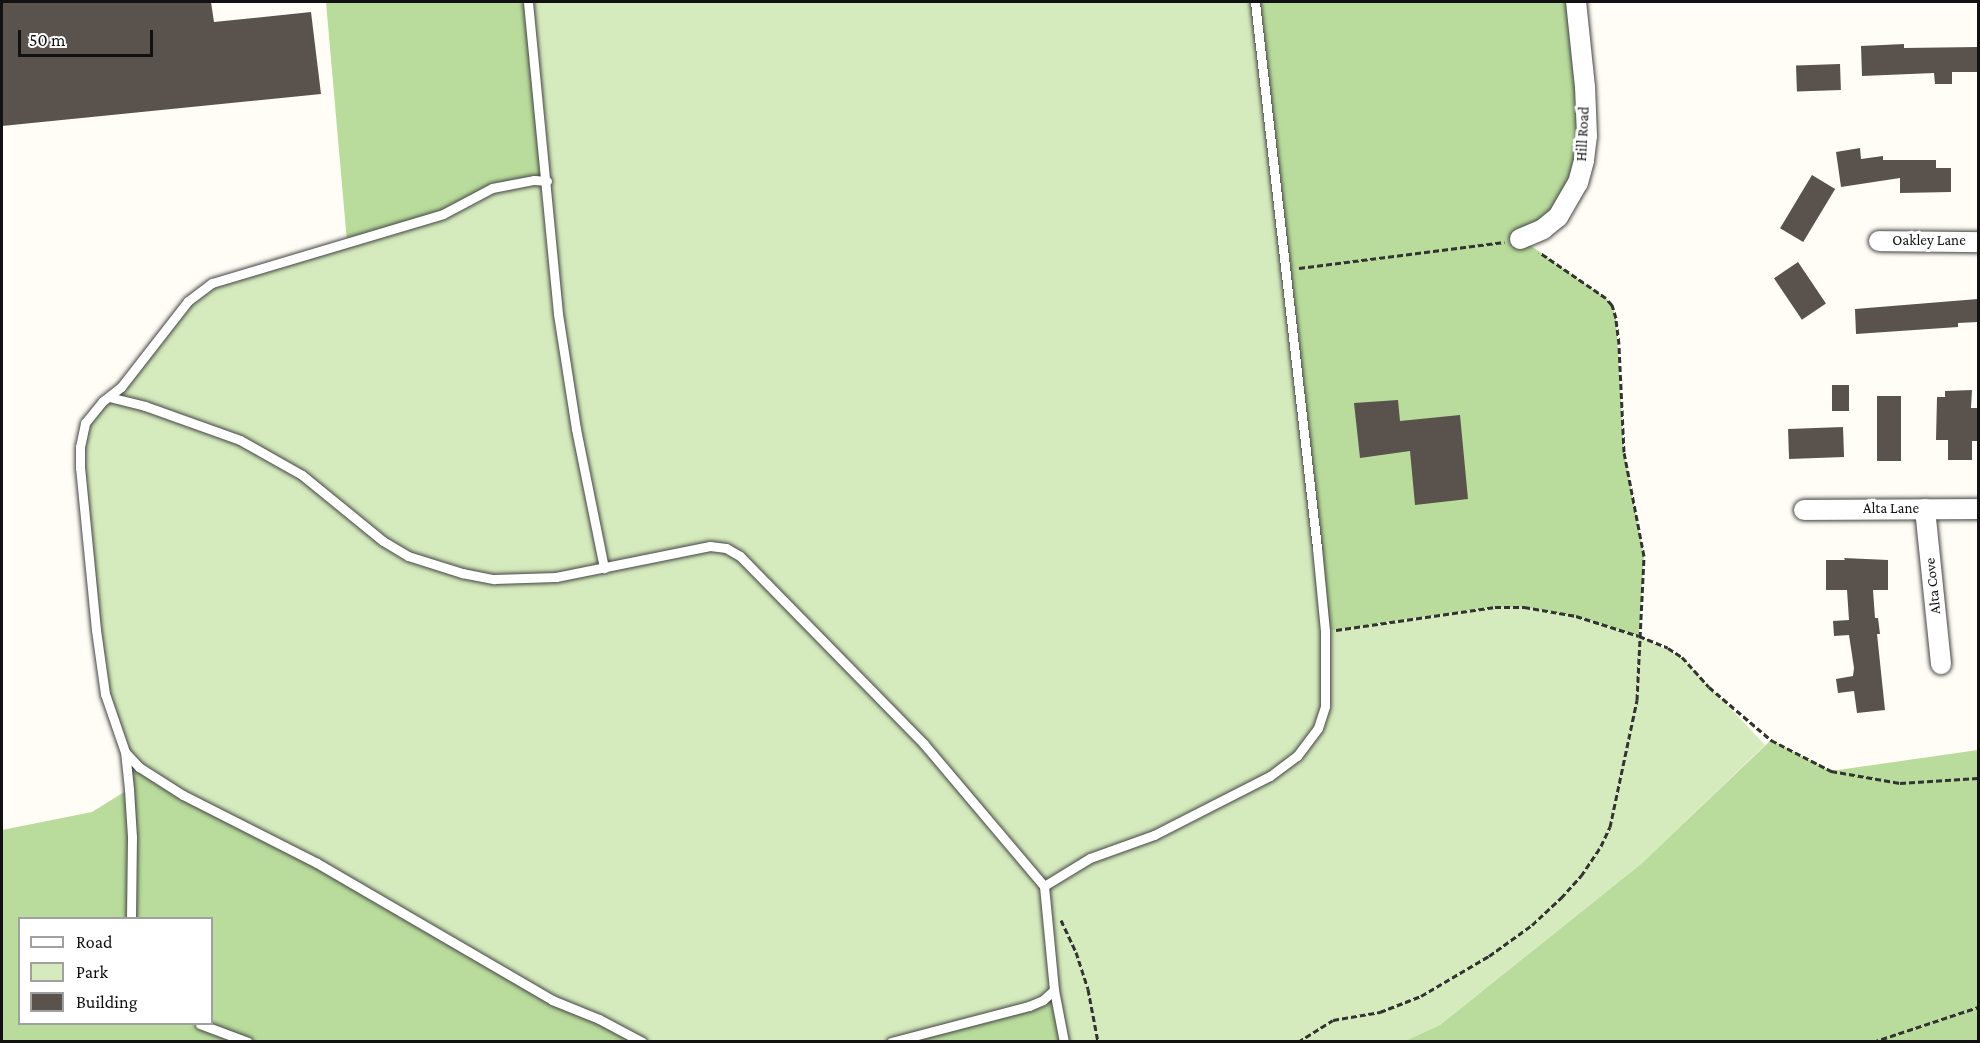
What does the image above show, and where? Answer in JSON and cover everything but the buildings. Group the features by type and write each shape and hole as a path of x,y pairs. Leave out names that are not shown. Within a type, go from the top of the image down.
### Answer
{"street":[{"name":"Hill Road","path":"1520,239 1544,229 1558,217 1574,192 1584,160 1587,136 1585,87 1576,2"},
{"name":"Oakley Lane","path":"1879,241 1978,242"},
{"name":"Alta Lane","path":"1804,510 1978,508"},
{"name":"Alta Cove","path":"1926,509 1941,664"}],"lane":[{"path":"528,2 565,366 604,568"},
{"path":"1044,886 1090,858 1154,835 1270,776 1297,756 1318,728 1325,706 1325,631 1255,2"},
{"path":"131,917 132,837 126,752 105,694 80,468 80,447 85,423 121,387 188,302 212,283 443,214 492,188 534,180 547,181"},
{"path":"110,397 146,406 240,440 276,458 302,475 383,541 429,564 495,579 528,580 604,568 685,549 710,546 726,548 740,556 924,744 1044,886 1054,990 1064,1041"},
{"path":"126,752 139,767 183,795 317,863 542,994 642,1041"},
{"path":"891,1041 1029,1006 1043,1000 1054,990"},
{"path":"205,1025 248,1041"}],"path":[{"path":"1286,270 1520,239 1606,298 1614,312 1619,344 1624,452 1644,556 1637,699 1617,802 1601,846 1581,876 1532,925 1471,968 1421,996 1380,1012 1333,1020 1298,1041"},
{"path":"1325,631 1495,607 1524,607 1576,616 1639,636 1682,657 1709,687 1771,740 1831,771 1900,783 1978,778"},
{"path":"1058,912 1076,952 1085,980 1098,1041"},
{"path":"1873,1041 1978,1007"}],"green space":[{"path":"326,2 528,2 547,181 506,184 443,214 347,242"},
{"path":"528,2 1255,2 1375,625 1495,607 1524,607 1576,616 1639,636 1682,657 1765,745 1641,864 1440,1025 1405,1041 1064,1041 1043,1000 891,1041 642,1041 552,1000 183,795 125,752 105,694 80,468 85,423 199,291 427,218"},
{"path":"1255,2 1576,2 1585,87 1570,201 1521,239 1606,298 1612,305 1616,318 1624,452 1644,556 1639,636 1576,616 1524,607 1495,607 1325,631"},
{"path":"1771,740 1831,771 1978,750 1978,1041 1405,1041 1440,1025 1641,864"},
{"path":"125,752 139,767 317,863 522,984 642,1042 2,1042 2,830 92,812 129,789"},
{"path":"1054,990 1064,1042 891,1042 1029,1006"}]}
